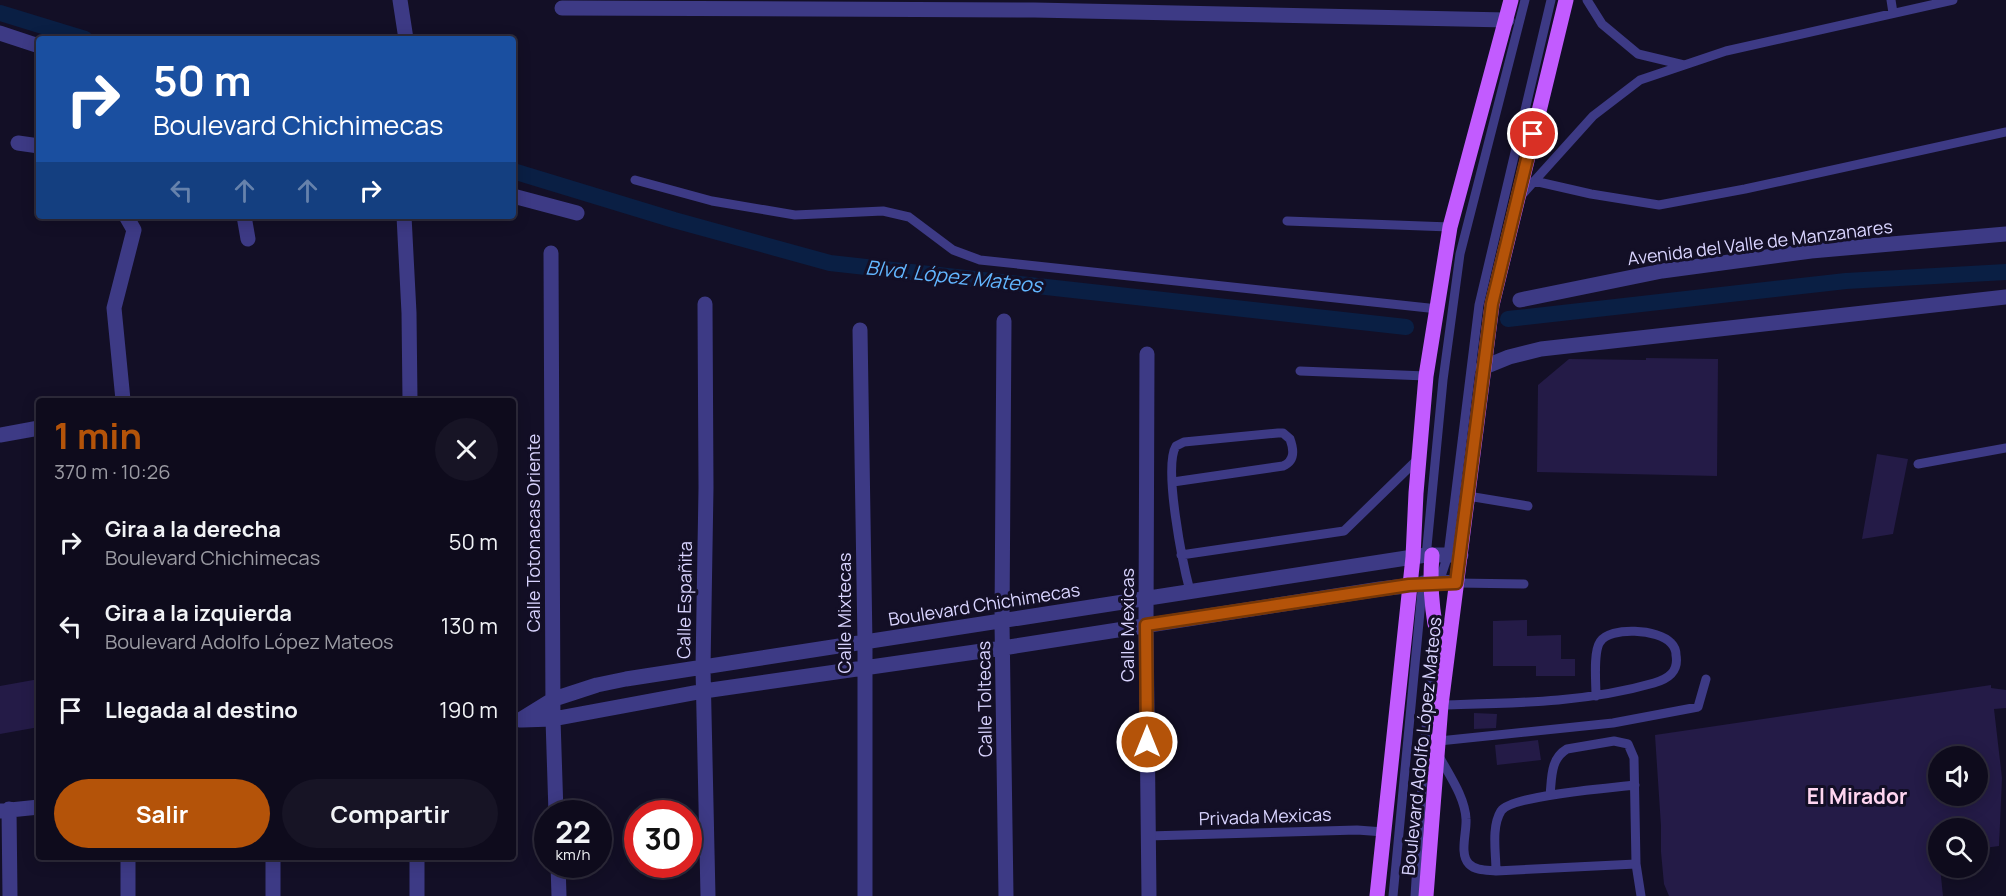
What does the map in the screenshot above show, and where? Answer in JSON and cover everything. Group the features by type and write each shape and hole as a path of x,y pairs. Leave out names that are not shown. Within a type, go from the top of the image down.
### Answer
{"main road":[{"name":"Boulevard Adolfo López Mateos","path":"1377,896 1384,832 1425,583 1419,458 1426,376 1450,227 1511,0"},
{"name":"Boulevard Adolfo López Mateos","path":"1426,896 1441,705 1456,583 1455,555 1468,496 1482,368 1492,304 1566,0"},
{"path":"1424,556 1425,583 1447,668"}],"street":[{"path":"400,0 406,36"},
{"path":"562,8 1034,10 1507,20"},
{"path":"0,33 36,45"},
{"path":"18,143 36,146"},
{"path":"516,197 577,213"},
{"path":"123,398 114,308 134,230 128,219"},
{"path":"245,219 248,239"},
{"path":"404,219 409,290 410,398"},
{"name":"Avenida del Valle de Manzanares","path":"1520,300 1685,268 1811,251 2006,234"},
{"name":"Calle Totonacas Oriente","path":"551,254 553,719 556,800"},
{"path":"1482,368 1509,357 1541,349 2006,297"},
{"name":"Calle Españita","path":"705,304 706,488 703,668 708,896"},
{"name":"Calle Toltecas","path":"1004,321 1002,622 1006,896"},
{"name":"Calle Mixtecas","path":"860,330 865,643 863,667 865,896"},
{"name":"Calle Mexicas","path":"1147,354 1146,625 1149,896"},
{"path":"0,435 36,429"},
{"name":"Boulevard Chichimecas","path":"516,720 554,699 597,685 1147,597 1424,556 1455,555"},
{"name":"Boulevard Chichimecas","path":"516,720 553,719 704,691 1425,583 1456,583"},
{"path":"10,896 4,810 36,807"},
{"path":"128,860 128,896"},
{"path":"273,860 273,896"},
{"path":"417,860 417,896"},
{"path":"558,878 559,896"}],"lane":[{"path":"1424,556 1443,380 1460,254 1525,0"},
{"path":"1393,896 1425,583 1455,555 1479,305 1551,0"},
{"path":"1587,0 1602,24 1638,54 1686,65"},
{"path":"1891,0 1893,13"},
{"path":"1516,201 1593,117 1640,80 1726,51 1953,0"},
{"path":"1534,181 1591,194 1659,205 1745,189 2006,132"},
{"path":"635,180 712,201 795,215 883,211 909,217 953,250 980,260 1437,309"},
{"path":"1287,221 1450,227"},
{"path":"1300,370 1426,376"},
{"path":"1173,482 1282,466 1292,457 1290,439 1283,433 1278,433 1179,443 1173,450 1173,482 1180,555 1190,591"},
{"path":"1918,464 2006,448"},
{"path":"1180,555 1344,531 1419,458"},
{"path":"1468,496 1528,506"},
{"path":"1456,583 1524,584"},
{"path":"1415,896 1425,740 1436,622"},
{"path":"1441,705 1555,701 1596,696 1654,683 1672,674 1677,664 1676,652 1672,643 1662,636 1648,633 1620,631 1608,634 1597,648 1596,696"},
{"path":"1636,864 1496,871 1476,869 1468,864 1465,857 1464,808 1438,747 1613,723 1698,707 1706,679"},
{"path":"1550,795 1554,764 1560,753 1567,749 1614,741 1621,741 1632,749 1636,864 1641,896"},
{"path":"1496,871 1497,822 1501,811 1508,805 1550,795 1635,785"},
{"name":"Privada Mexicas","path":"1148,836 1357,830 1384,832"}],"building":[{"path":"1646,358 1718,359 1717,476 1537,472 1538,385 1569,359 1646,360"},
{"path":"1877,454 1908,459 1893,534 1862,539"},
{"path":"1527,620 1527,636 1561,635 1561,659 1575,659 1575,676 1536,676 1536,666 1493,666 1493,621"},
{"path":"36,680 36,728 0,734 0,686"},
{"path":"1991,685 1991,688 2006,690 2006,708 1994,709 2002,778 1999,846 1988,848 1988,818 1928,818 1928,878 1941,878 1943,896 1669,896 1664,884 1655,735"},
{"path":"1474,713 1497,714 1496,728 1474,729"},
{"path":"1538,740 1541,760 1497,765 1495,745"}],"waterway":[{"name":"Blvd. López Mateos","path":"0,13 75,36"},
{"name":"Blvd. López Mateos","path":"516,172 674,220 830,263 1406,327"},
{"path":"1508,319 1846,281 2006,272"}],"district":[{"name":"El Mirador","path":"1857,796"}],"route":[{"path":"1147,742 1146,625 1409,585 1456,583 1492,304 1533,134"}]}
